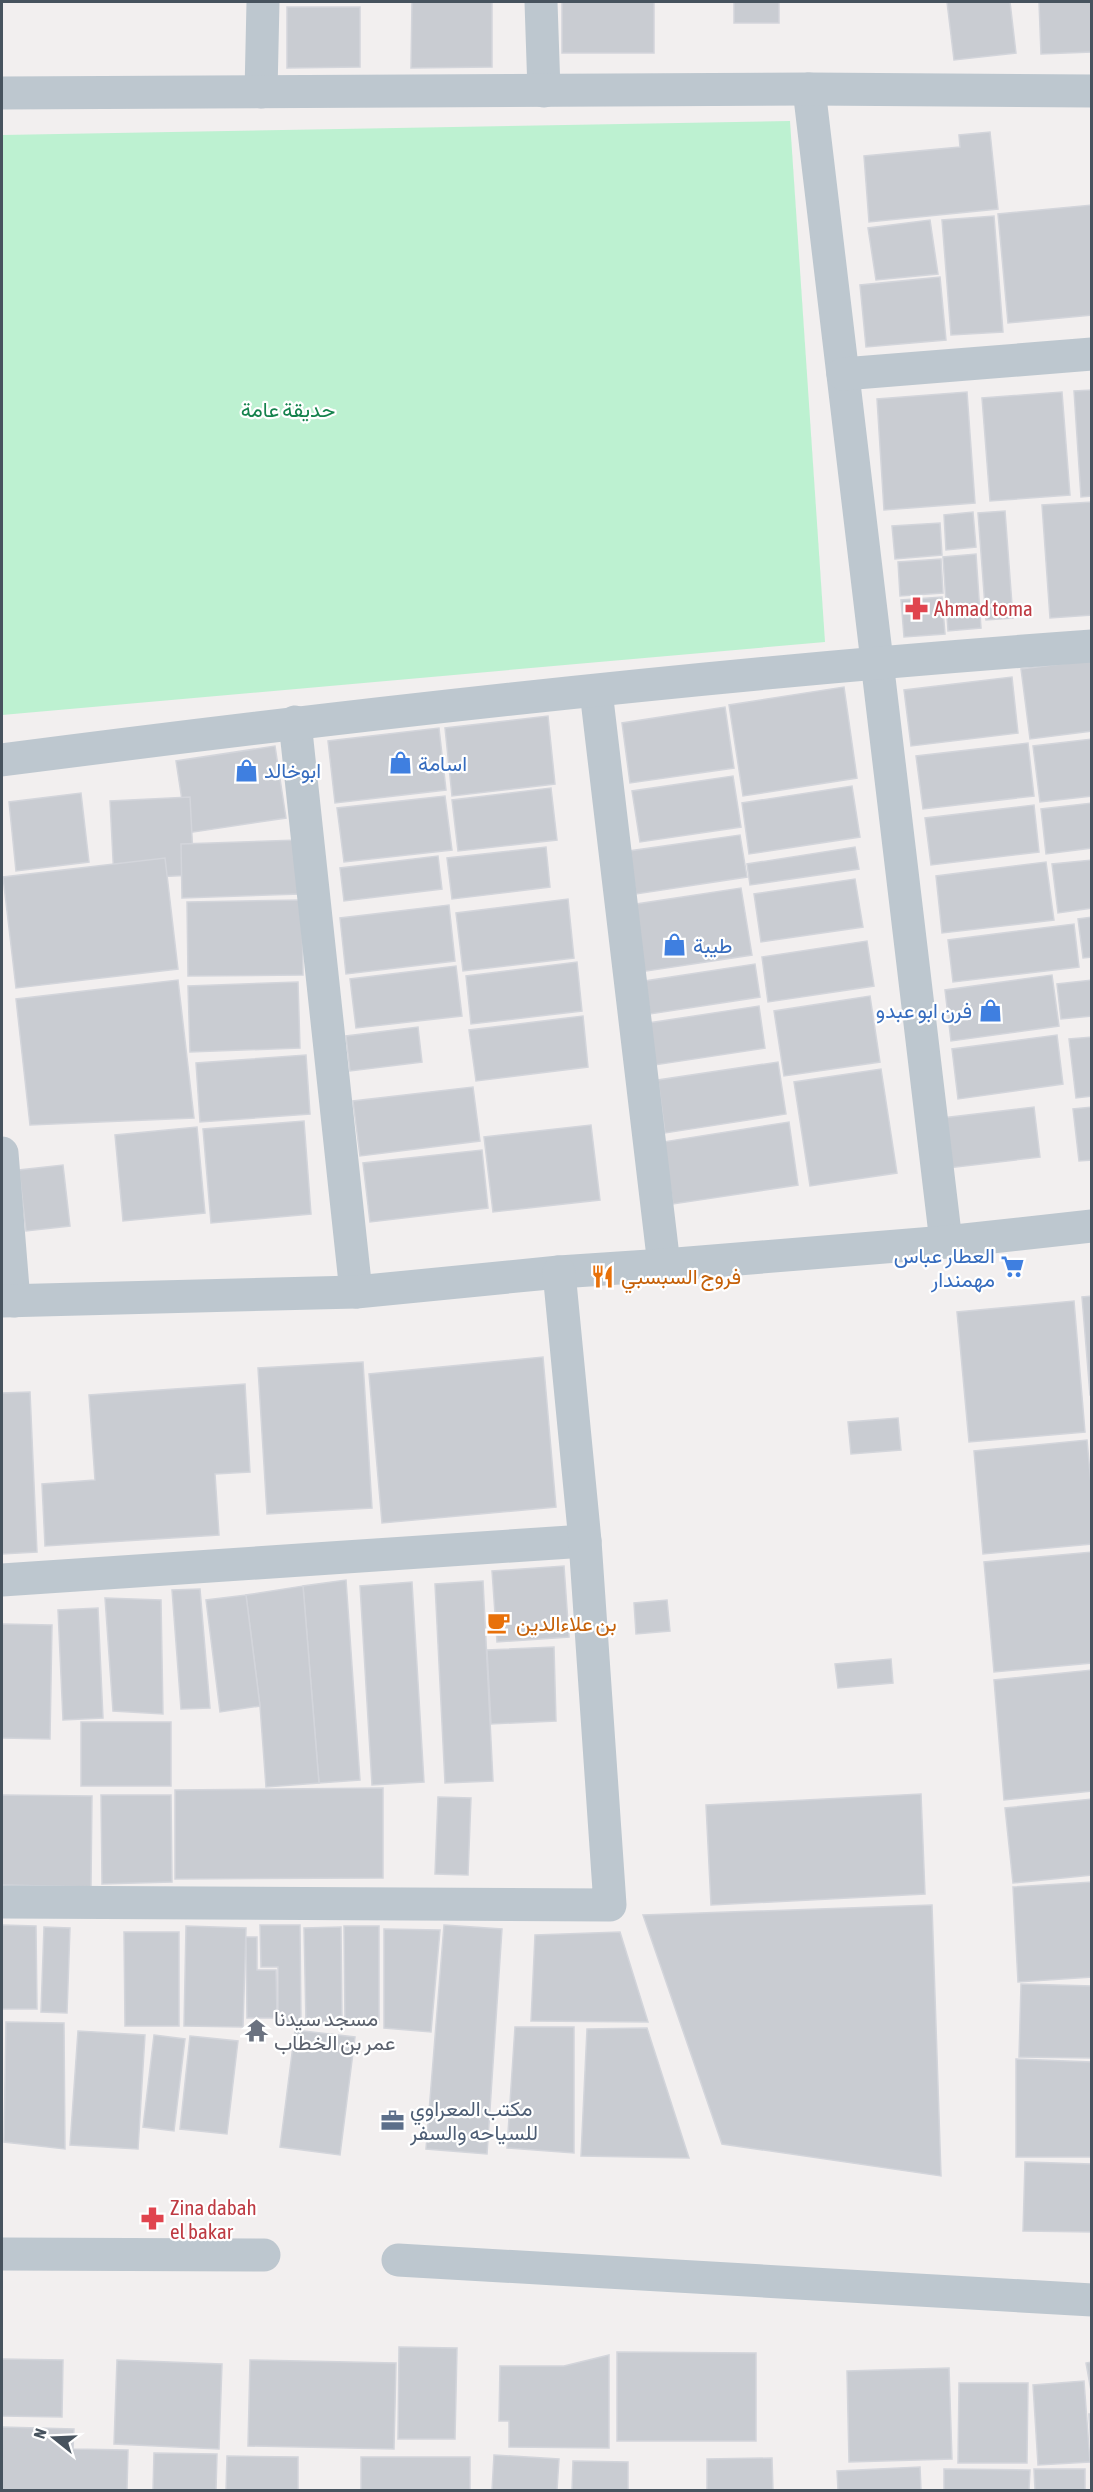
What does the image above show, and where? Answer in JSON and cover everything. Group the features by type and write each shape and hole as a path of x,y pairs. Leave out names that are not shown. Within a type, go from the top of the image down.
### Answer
{"street":[{"path":"261,92 263,2"},
{"path":"541,2 544,91"},
{"path":"2,93 809,89 1092,91"},
{"path":"809,89 946,1242"},
{"path":"843,374 1092,354"},
{"path":"2,760 295,722 876,661 1092,646"},
{"path":"596,691 664,1265"},
{"path":"295,722 356,1292"},
{"path":"2,1153 8,1301 356,1292 559,1272 946,1242 1092,1226"},
{"path":"2,1902 610,1905 585,1541 559,1272"},
{"path":"2,1580 585,1541"},
{"path":"2,2254 264,2255"},
{"path":"398,2260 1092,2300"}],"green space":[{"name":"حديقة عامة","path":"790,121 825,642 2,715 2,135"}],"building":[{"path":"412,2 492,2 492,67 411,68"},
{"path":"562,2 654,2 654,53 562,53"},
{"path":"734,2 779,2 779,23 734,23"},
{"path":"947,2 1010,2 1016,53 954,60"},
{"path":"1039,2 1092,2 1092,52 1041,54"},
{"path":"287,7 360,7 360,67 287,68"},
{"path":"990,132 998,209 869,222 864,156 960,147 959,135"},
{"path":"1092,205 1092,315 1008,323 998,214"},
{"path":"994,216 1003,332 951,335 942,220"},
{"path":"930,220 938,274 876,280 868,228"},
{"path":"940,277 946,340 866,347 860,285"},
{"path":"1092,390 1092,496 1081,497 1074,391"},
{"path":"967,392 975,503 884,510 877,399"},
{"path":"1062,392 1070,495 990,501 982,398"},
{"path":"1092,502 1092,615 1050,618 1042,505"},
{"path":"1005,511 1013,618 986,620 978,513"},
{"path":"973,512 976,547 946,550 944,515"},
{"path":"940,523 942,555 895,559 892,526"},
{"path":"976,554 981,628 948,631 943,557"},
{"path":"941,559 943,593 900,596 898,562"},
{"path":"942,597 945,634 904,637 901,600"},
{"path":"1092,660 1092,731 1030,739 1021,669"},
{"path":"1012,677 1018,733 911,746 904,690"},
{"path":"844,687 857,778 743,796 729,705"},
{"path":"725,707 734,768 630,783 622,723"},
{"path":"548,716 555,784 452,796 445,728"},
{"path":"439,728 446,790 335,803 328,741"},
{"path":"1092,739 1092,796 1040,802 1033,746"},
{"path":"1028,743 1034,796 923,809 916,756"},
{"path":"275,746 286,818 187,833 176,761"},
{"path":"733,776 741,827 640,842 632,791"},
{"path":"852,786 860,837 749,854 742,803"},
{"path":"551,788 557,840 458,851 452,800"},
{"path":"81,793 89,862 16,871 9,802"},
{"path":"445,796 452,850 344,862 337,808"},
{"path":"190,797 194,875 114,879 110,801"},
{"path":"1092,803 1092,848 1046,854 1041,809"},
{"path":"1034,805 1039,852 931,865 925,818"},
{"path":"740,835 747,877 636,894 629,851"},
{"path":"298,840 300,894 182,898 181,844"},
{"path":"546,847 550,887 452,899 447,858"},
{"path":"855,847 859,869 750,885 747,864"},
{"path":"438,856 442,889 344,901 340,868"},
{"path":"165,858 178,969 16,988 3,877"},
{"path":"1092,860 1092,908 1058,913 1052,864"},
{"path":"1046,862 1054,920 942,933 936,876"},
{"path":"855,879 863,927 761,942 754,894"},
{"path":"741,888 752,955 640,972 630,905"},
{"path":"568,899 574,958 463,971 456,913"},
{"path":"302,900 303,975 188,976 187,902"},
{"path":"449,905 455,961 346,974 340,918"},
{"path":"1092,917 1092,957 1083,958 1078,919"},
{"path":"1074,924 1079,967 953,982 948,940"},
{"path":"867,941 874,986 768,1002 762,957"},
{"path":"577,962 582,1011 471,1024 466,976"},
{"path":"755,964 760,997 650,1014 645,981"},
{"path":"456,966 462,1016 356,1028 350,979"},
{"path":"1052,975 1059,1026 951,1041 945,990"},
{"path":"178,980 194,1118 30,1125 16,999"},
{"path":"1092,980 1092,1016 1061,1019 1057,984"},
{"path":"298,982 300,1048 190,1052 188,986"},
{"path":"870,996 880,1062 784,1076 774,1011"},
{"path":"759,1006 765,1048 648,1066 642,1024"},
{"path":"583,1016 588,1067 476,1081 469,1030"},
{"path":"418,1027 422,1062 350,1071 346,1036"},
{"path":"1057,1035 1063,1084 958,1099 952,1049"},
{"path":"1092,1037 1092,1096 1076,1098 1069,1039"},
{"path":"306,1055 310,1114 200,1122 196,1063"},
{"path":"778,1062 786,1114 665,1133 658,1080"},
{"path":"881,1069 897,1173 810,1186 794,1082"},
{"path":"473,1087 480,1141 360,1156 353,1101"},
{"path":"1034,1107 1040,1157 948,1168 942,1118"},
{"path":"1092,1107 1092,1160 1079,1161 1073,1109"},
{"path":"304,1121 311,1214 211,1223 203,1129"},
{"path":"789,1122 798,1185 673,1204 663,1142"},
{"path":"591,1125 600,1200 493,1212 484,1137"},
{"path":"197,1127 205,1213 123,1221 115,1135"},
{"path":"482,1150 488,1208 370,1222 363,1163"},
{"path":"63,1165 70,1226 26,1231 19,1170"},
{"path":"1092,1296 1092,1395 1090,1395 1082,1297"},
{"path":"1074,1301 1085,1432 969,1442 957,1312"},
{"path":"543,1357 556,1507 382,1523 369,1374"},
{"path":"363,1362 372,1508 267,1514 258,1368"},
{"path":"245,1384 250,1472 215,1474 219,1535 45,1546 42,1484 95,1480 89,1395"},
{"path":"30,1392 37,1552 2,1554 2,1393"},
{"path":"898,1418 901,1450 851,1454 848,1422"},
{"path":"1087,1440 1092,1495 1092,1544 983,1554 974,1451"},
{"path":"1092,1552 1092,1663 994,1672 984,1562"},
{"path":"564,1566 569,1637 497,1642 492,1571"},
{"path":"346,1580 360,1780 319,1783 303,1586"},
{"path":"483,1581 493,1781 445,1783 435,1584"},
{"path":"412,1582 424,1782 372,1785 360,1586"},
{"path":"303,1586 319,1783 266,1787 260,1706 246,1595"},
{"path":"200,1589 210,1708 181,1709 172,1590"},
{"path":"246,1595 260,1706 220,1712 206,1600"},
{"path":"105,1598 161,1600 163,1714 113,1711"},
{"path":"667,1600 670,1631 636,1634 634,1603"},
{"path":"98,1608 103,1718 63,1720 58,1610"},
{"path":"2,1624 52,1625 50,1739 2,1738"},
{"path":"554,1647 556,1721 491,1724 487,1650"},
{"path":"891,1659 893,1683 838,1688 835,1664"},
{"path":"1092,1670 1092,1791 1004,1800 994,1680"},
{"path":"81,1722 171,1722 171,1786 81,1786"},
{"path":"383,1788 383,1878 175,1879 175,1790"},
{"path":"921,1794 925,1894 711,1905 706,1805"},
{"path":"2,1795 92,1796 91,1887 2,1885"},
{"path":"101,1795 171,1795 172,1882 102,1884"},
{"path":"438,1797 471,1798 468,1875 435,1874"},
{"path":"1092,1799 1092,1875 1013,1883 1005,1808"},
{"path":"1092,1882 1092,1977 1018,1982 1013,1887"},
{"path":"932,1905 941,2176 722,2144 643,1915"},
{"path":"2,1925 36,1926 37,2009 2,2009"},
{"path":"260,1925 300,1925 301,2024 278,2023 278,1967 261,1967"},
{"path":"444,1925 502,1929 487,2154 426,2149"},
{"path":"186,1926 246,1928 243,2027 184,2026"},
{"path":"344,1926 379,1926 379,2023 345,2023"},
{"path":"44,1927 70,1928 67,2013 41,2012"},
{"path":"341,1927 342,2023 306,2023 304,1928"},
{"path":"384,1929 440,1930 431,2032 384,2028"},
{"path":"124,1932 179,1932 179,2026 125,2026"},
{"path":"620,1932 648,2022 531,2021 535,1935"},
{"path":"246,1937 257,1937 257,1970 276,1970 277,2018 247,2018"},
{"path":"1021,1984 1092,1986 1092,2058 1019,2057"},
{"path":"6,2022 64,2023 65,2149 4,2142"},
{"path":"515,2027 574,2027 574,2153 507,2148"},
{"path":"647,2028 689,2158 581,2156 587,2029"},
{"path":"295,2030 355,2037 340,2155 280,2147"},
{"path":"78,2031 145,2035 138,2149 70,2145"},
{"path":"154,2035 185,2039 174,2131 143,2127"},
{"path":"190,2036 238,2041 227,2134 180,2129"},
{"path":"1016,2059 1092,2062 1092,2157 1016,2157"},
{"path":"1025,2162 1092,2164 1092,2232 1023,2231"},
{"path":"399,2347 457,2348 455,2439 398,2439"},
{"path":"617,2352 756,2353 756,2441 617,2441"},
{"path":"609,2355 609,2448 509,2447 509,2421 499,2421 500,2366 564,2366"},
{"path":"2,2359 63,2360 62,2417 2,2416"},
{"path":"117,2360 222,2364 219,2449 114,2444"},
{"path":"250,2360 396,2363 394,2449 248,2446"},
{"path":"1092,2362 1092,2396 1086,2363"},
{"path":"949,2368 952,2459 849,2462 847,2371"},
{"path":"1084,2381 1090,2462 1038,2465 1033,2385"},
{"path":"959,2383 1028,2383 1027,2463 958,2463"},
{"path":"1089,2414 1092,2414 1092,2467"},
{"path":"2,2427 74,2429 73,2449 128,2450 127,2490 2,2490"},
{"path":"154,2453 217,2454 216,2490 153,2490"},
{"path":"494,2455 559,2459 557,2490 492,2490"},
{"path":"227,2456 298,2457 298,2490 226,2490"},
{"path":"361,2457 470,2457 470,2490 361,2490"},
{"path":"772,2458 773,2490 707,2490 707,2459"},
{"path":"573,2461 628,2462 628,2490 572,2490"},
{"path":"920,2467 921,2490 838,2490 837,2471"},
{"path":"944,2469 1030,2470 1029,2490 944,2490"},
{"path":"1034,2469 1085,2469 1085,2490 1035,2490"}],"place":[{"name":"Ahmad toma","path":"916,608"},
{"name":"اسامة","path":"400,763"},
{"name":"ابوخالد","path":"246,770"},
{"name":"طيبة","path":"675,945"},
{"name":"فرن ابو عبدو","path":"990,1010"},
{"name":"العطار عباس مهمندار","path":"1013,1267"},
{"name":"فروج السبسبي","path":"603,1276"},
{"name":"بن علاءالدين","path":"498,1623"},
{"name":"مسجد سيدنا عمر بن الخطاب","path":"256,2030"},
{"name":"مكتب المعراوي للسياحه والسفر","path":"392,2120"},
{"name":"Zina dabah el bakar","path":"152,2219"}]}
